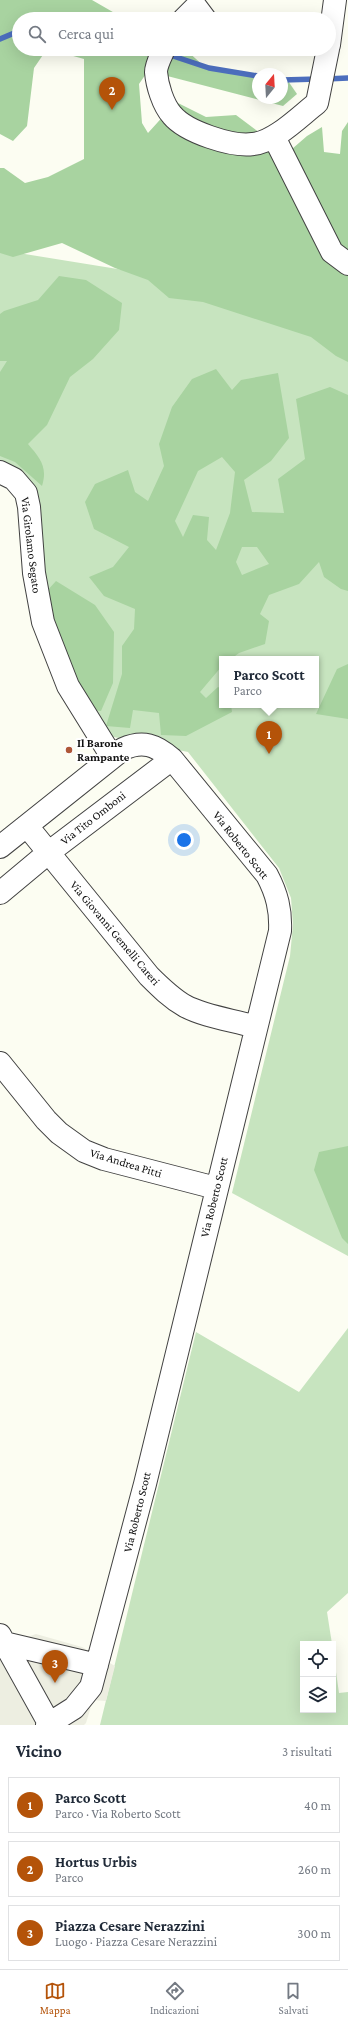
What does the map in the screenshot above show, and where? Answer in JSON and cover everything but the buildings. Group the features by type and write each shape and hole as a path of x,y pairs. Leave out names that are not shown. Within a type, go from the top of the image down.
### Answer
{"street":[{"path":"333,12 335,0"},
{"path":"191,12 196,7 200,12"},
{"path":"161,56 156,71 160,92 172,115 194,131 220,140 254,144 274,137 317,103 326,56"},
{"path":"274,137 332,252 348,264"},
{"name":"Via Girolamo Segato","path":"0,472 14,479 26,493 29,507 34,573 44,622 68,686 112,757"},
{"name":"Via Roberto Scott","path":"48,1725 74,1708 91,1687 145,1484 216,1188 280,931 279,906 276,892 267,875 172,759 155,747 143,744 132,745 112,757"},
{"path":"0,847 112,757"},
{"name":"Via Tito Omboni","path":"0,893 48,853 172,759"},
{"name":"Via Tito Omboni","path":"26,826 48,853"},
{"name":"Via Giovanni Gemelli Careri","path":"48,853 149,976 173,998 194,1010 256,1027"},
{"name":"Via Andrea Pitti","path":"0,1063 46,1120 60,1133 84,1151 104,1159 216,1188"},
{"path":"2,1645 97,1665"},
{"path":"2,1645 48,1725"}],"green space":[{"path":"0,0 92,0 113,12 12,12 12,56 42,56 34,68 27,126 13,141 0,134"},
{"path":"73,56 193,56 206,68 252,73 252,98 148,71 139,84 142,123 148,133 176,102 206,117 236,115 260,133 277,162 307,136 322,127 324,152 340,154 342,131 348,122 348,362 336,356 311,337 203,302 169,298 148,280 115,268 62,243 13,257 0,253 0,168 4,168 25,183 48,177 84,159 84,59"},
{"path":"288,81 297,94 288,102"},
{"path":"275,104 285,104 283,106"},
{"path":"0,250 229,287 348,326 348,1256 232,1193 290,956 293,925 291,898 279,868 188,752 104,735 65,666 39,557 2,462 0,461"},
{"path":"59,276 86,280 122,303 119,330 93,359 70,377 47,425 28,444 42,463 44,479 42,486 15,462 0,456 0,372 7,361 0,361 0,314 4,311 38,300"},
{"path":"216,369 232,390 241,380 278,373 289,438 271,461 244,480 252,512 284,513 278,479 305,459 296,399 330,387 348,395 348,591 341,589 324,577 319,562 299,584 269,595 260,614 269,621 265,644 239,653 235,656 219,656 219,670 200,692 206,698 219,688 219,708 231,708 232,712 186,736 161,735 159,713 133,710 130,728 106,726 122,674 122,646 134,629 135,609 104,596 89,577 113,567 129,547 94,529 85,502 95,484 128,470 135,492 148,501 164,466 159,444 172,407 192,379","holes":["222,457 235,472 230,513 216,550 207,540 209,517 193,515 183,537 175,521 198,471","242,547 257,547 269,564 242,575 236,562"]},
{"path":"56,581 95,605 114,632 113,683 101,711 93,710 68,666 46,592"},
{"path":"348,664 348,719 316,714 337,669"},
{"path":"348,1146 348,1244 342,1238 314,1170 319,1152"},
{"path":"348,1328 348,1593 327,1612 332,1641 300,1641 300,1713 336,1713 336,1672 339,1693 348,1692 348,1725 100,1725 196,1332 299,1392"}],"shaded area":[{"path":"36,1634 82,1647 115,1666 106,1701 93,1700 86,1723 84,1725 0,1725 0,1646"}],"waterway":[{"path":"0,39 12,34"},
{"path":"173,56 209,68 252,75"},
{"path":"326,79 348,78"},
{"path":"288,80 318,79"}],"place":[{"name":"Hortus Urbis","path":"112,110"},
{"name":"Il Barone Rampante","path":"69,750"},
{"name":"Parco Scott","path":"269,754"},
{"name":"Piazza Cesare Nerazzini","path":"55,1683"}]}
